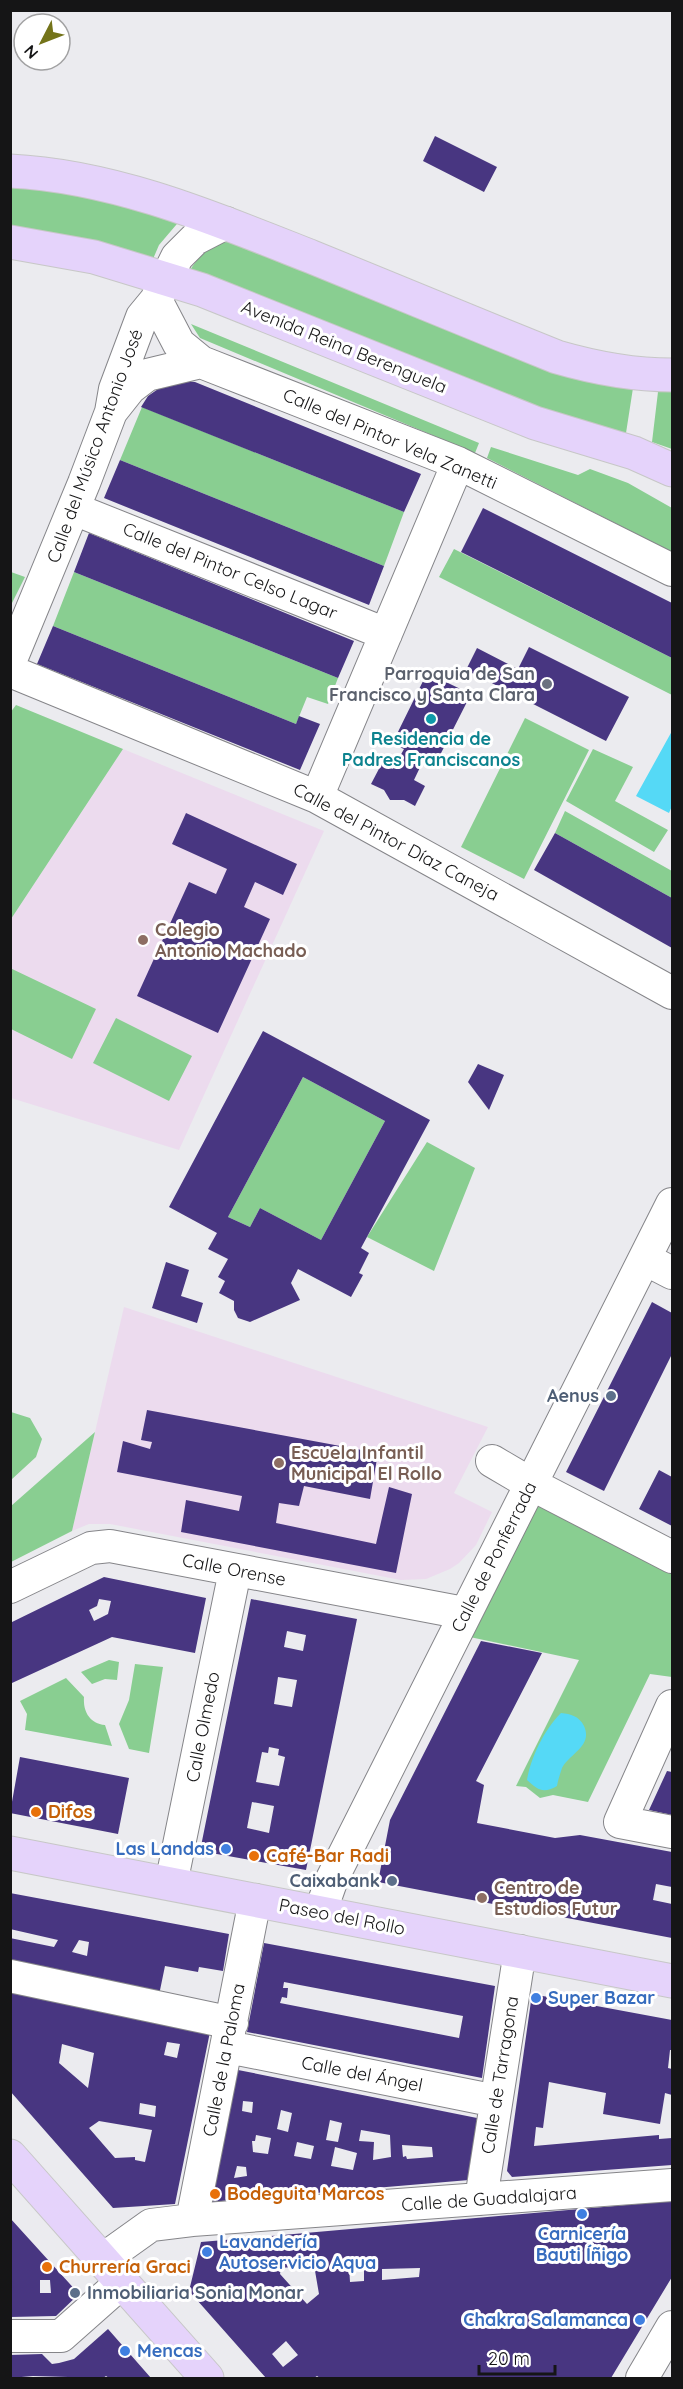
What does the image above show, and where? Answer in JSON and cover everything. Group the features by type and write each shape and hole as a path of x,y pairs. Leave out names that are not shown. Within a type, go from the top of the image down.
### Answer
{"main road":[{"path":"10,171 33,172 109,187 226,223 557,357 594,368 649,375 672,375"},
{"name":"Avenida Reina Berenguela","path":"10,242 94,257 161,289 535,423 634,453 672,470"},
{"name":"Paseo del Rollo","path":"10,1853 672,1980"},
{"path":"10,2156 207,2379"}],"street":[{"name":"Calle del Músico Antonio José","path":"10,662 74,509 111,412 115,389 142,317 161,289 177,257 195,239 226,223"},
{"name":"Calle del Pintor Vela Zanetti","path":"161,289 179,344 201,362 458,463 672,570"},
{"path":"111,412 130,388 147,375 201,362"},
{"path":"317,797 458,463"},
{"name":"Calle del Pintor Celso Lagar","path":"74,509 386,634"},
{"name":"Calle del Pintor Díaz Caneja","path":"10,671 317,797 672,993"},
{"name":"Calle de Ponferrada","path":"320,1913 332,1879 672,1204"},
{"path":"645,1259 672,1273"},
{"path":"492,1461 531,1484 672,1557"},
{"name":"Calle Orense","path":"10,1587 91,1548 110,1546 465,1614"},
{"name":"Calle Olmedo","path":"171,1884 235,1571"},
{"path":"672,1706 662,1751 620,1822 672,1832"},
{"name":"Calle de la Paloma","path":"192,2220 255,1900"},
{"name":"Calle de Tarragona","path":"481,2199 520,1951"},
{"name":"Calle del Ángel","path":"10,1976 230,2035 496,2101"},
{"name":"Calle de Guadalajara","path":"12,2336 61,2336 112,2271 132,2236 151,2226 192,2220 672,2185"},
{"path":"642,2379 672,2327"}],"shaded area":[{"name":"Colegio Antonio Machado","path":"123,749 324,831 179,1150 11,1098 11,919"},
{"name":"Escuela Infantil Municipal El Rollo","path":"124,1307 488,1427 454,1493 492,1512 476,1545 450,1569 426,1579 401,1580 110,1524 89,1524 72,1531"}],"green space":[{"path":"10,184 63,190 182,218 159,245 153,259 11,228"},
{"path":"234,241 633,388 626,433 542,411 190,270 199,258 214,246"},
{"path":"191,324 479,443 475,453 200,338"},
{"path":"658,392 672,392 672,449 652,442"},
{"path":"142,407 404,512 384,566 120,460"},
{"path":"491,447 578,475 590,469 628,483 672,508 672,552 487,458"},
{"path":"454,549 672,658 672,695 439,577"},
{"path":"10,572 25,577 11,605"},
{"path":"74,572 338,678 328,704 307,697 296,724 53,626"},
{"path":"16,705 123,749 11,919 10,713"},
{"path":"525,718 589,750 524,879 461,847"},
{"path":"593,749 633,767 615,801 668,830 654,852 566,801"},
{"path":"565,811 672,871 672,898 555,833"},
{"path":"10,968 96,1009 72,1059 11,1029"},
{"path":"116,1018 192,1056 169,1101 93,1063"},
{"path":"303,1077 385,1121 321,1240 260,1208 250,1227 228,1217"},
{"path":"427,1142 475,1168 434,1271 367,1237"},
{"path":"11,1412 30,1418 42,1439 36,1457 11,1480"},
{"path":"95,1432 72,1531 11,1562 11,1506"},
{"path":"541,1504 672,1569 672,1677 650,1674 588,1802 553,1795 540,1798 526,1787 516,1786 579,1660 465,1636 531,1508"},
{"path":"109,1660 119,1662 117,1680 105,1679 92,1684 81,1672"},
{"path":"135,1664 163,1667 149,1753 129,1749 119,1724 129,1700"},
{"path":"66,1678 84,1697 85,1707 91,1719 105,1725 112,1746 25,1730 27,1714 20,1701"}],"water":[{"path":"672,731 672,806 669,813 636,796"},
{"path":"561,1713 580,1720 586,1733 585,1739 562,1768 557,1786 541,1790 527,1780 529,1771 544,1736"}],"building":[{"path":"435,136 497,167 484,192 423,161"},
{"path":"184,381 195,382 421,474 404,512 141,407 148,396 161,387"},
{"path":"120,460 384,566 369,605 104,498"},
{"path":"483,508 672,603 672,658 461,552"},
{"path":"89,533 354,641 338,678 74,572"},
{"path":"53,626 296,724 299,716 320,724 300,770 37,664"},
{"name":"Parroquia de San Francisco y Santa Clara","path":"529,647 629,697 606,741 466,670 477,648 518,669"},
{"name":"Residencia de Padres Franciscanos","path":"427,673 471,694 435,765 424,759 414,780 425,786 415,806 404,800 390,800 384,790 371,784 382,763 393,769 404,749 392,744"},
{"path":"186,813 297,864 283,895 255,882 244,907 270,919 218,1033 137,996 189,882 216,894 227,869 172,844"},
{"path":"555,833 672,898 672,948 534,870"},
{"path":"263,1031 430,1120 361,1248 369,1253 359,1273 363,1275 351,1297 298,1269 291,1283 300,1300 250,1322 238,1318 234,1310 234,1301 219,1293 225,1281 218,1277 228,1259 208,1249 217,1233 169,1207","holes":["303,1077 385,1121 321,1240 260,1208 250,1227 228,1217"]},
{"path":"478,1064 504,1075 489,1110 468,1082"},
{"path":"166,1262 189,1270 181,1296 203,1303 197,1323 152,1308"},
{"path":"652,1302 672,1313 672,1354 604,1491 566,1472"},
{"path":"147,1410 378,1453 370,1499 304,1486 299,1506 279,1503 276,1523 376,1544 389,1487 412,1494 396,1573 181,1532 186,1500 239,1511 242,1496 117,1472 123,1441 150,1449 152,1442 141,1440"},
{"path":"659,1470 672,1477 672,1526 639,1509"},
{"path":"104,1577 206,1598 195,1653 112,1637 12,1683 10,1623","holes":["99,1599 111,1601 108,1614 94,1621 89,1610 97,1606"]},
{"path":"251,1599 357,1619 306,1870 200,1851","holes":["287,1631 306,1635 303,1651 284,1647","278,1677 297,1680 292,1707 274,1704","269,1747 279,1749 278,1755 285,1757 279,1786 256,1782 262,1752 268,1753","252,1802 274,1806 269,1833 247,1828"]},
{"path":"481,1641 542,1653 476,1781 484,1785 477,1823 555,1838 580,1835 672,1852 672,1887 656,1884 653,1900 672,1904 672,1938 378,1882 390,1820"},
{"path":"20,1757 129,1778 118,1834 10,1813"},
{"path":"667,1771 672,1772 672,1815 649,1810"},
{"path":"10,1893 229,1934 223,1971 199,1967 198,1972 165,1966 159,1995 10,1966 10,1938 54,1947 58,1940 10,1929","holes":["79,1940 89,1942 87,1956 72,1952"]},
{"path":"264,1943 495,1986 482,2078 247,2032","holes":["284,1982 463,2016 459,2038 280,2003 282,1997 287,1998 288,1988 283,1988"]},
{"path":"10,1988 211,2027 175,2204 113,2208 10,2091","holes":["167,2042 180,2044 177,2058 164,2055","62,2044 94,2053 88,2088 59,2063","140,2103 156,2106 155,2117 139,2114","99,2121 152,2130 145,2162 135,2160 135,2157 115,2158 89,2128"]},
{"path":"532,1994 672,2020 672,2050 670,2050 668,2068 672,2069 672,2095 665,2093 660,2124 603,2114 606,2093 549,2082 543,2128 536,2127 534,2146 659,2135 659,2139 672,2138 672,2165 512,2177 507,2171"},
{"path":"238,2070 477,2118 469,2180 210,2202","holes":["243,2101 253,2102 252,2113 242,2111","281,2110 292,2113 288,2132 277,2129","330,2120 342,2123 338,2142 326,2140","361,2130 390,2135 391,2157 373,2160 374,2142 359,2141","256,2135 271,2138 268,2154 253,2152 252,2141 255,2141","297,2142 314,2146 311,2159 294,2156","402,2145 432,2147 433,2157 407,2159 406,2156 403,2157","335,2147 357,2153 353,2170 331,2166","237,2166 246,2167 247,2176 234,2178"]},
{"path":"672,2201 672,2277 611,2378 320,2378 317,2376 314,2378 266,2378 189,2291 201,2242","holes":["364,2264 364,2281 350,2282 349,2265","314,2265 319,2294 307,2304 280,2274 281,2268","420,2268 419,2277 382,2280 382,2269","286,2341 298,2355 283,2367 272,2354"]},
{"path":"10,2218 79,2294 56,2316 10,2317","holes":["40,2280 50,2280 51,2293 40,2293"]},
{"path":"108,2329 151,2378 33,2376 10,2378 10,2355 42,2354 52,2364 59,2363 74,2359"}],"place":[{"name":"Parroquia de San Francisco y Santa Clara","path":"547,684"},
{"name":"Residencia de Padres Franciscanos","path":"431,719"},
{"name":"Colegio Antonio Machado","path":"143,940"},
{"name":"Aenus","path":"611,1396"},
{"name":"Escuela Infantil Municipal El Rollo","path":"279,1463"},
{"name":"Difos","path":"36,1812"},
{"name":"Las Landas","path":"226,1849"},
{"name":"Café-Bar Radi","path":"254,1856"},
{"name":"Caixabank","path":"392,1881"},
{"name":"Centro de Estudios Futur","path":"482,1898"},
{"name":"Super Bazar","path":"536,1998"},
{"name":"Bodeguita Marcos","path":"215,2194"},
{"name":"Carnicería Bauti Íñigo","path":"582,2214"},
{"name":"Lavandería Autoservicio Aqua","path":"207,2252"},
{"name":"Churrería Graci","path":"47,2267"},
{"name":"Inmobiliaria Sonia Monar","path":"75,2293"},
{"name":"Chakra Salamanca","path":"640,2320"},
{"name":"Mencas","path":"125,2351"}]}
